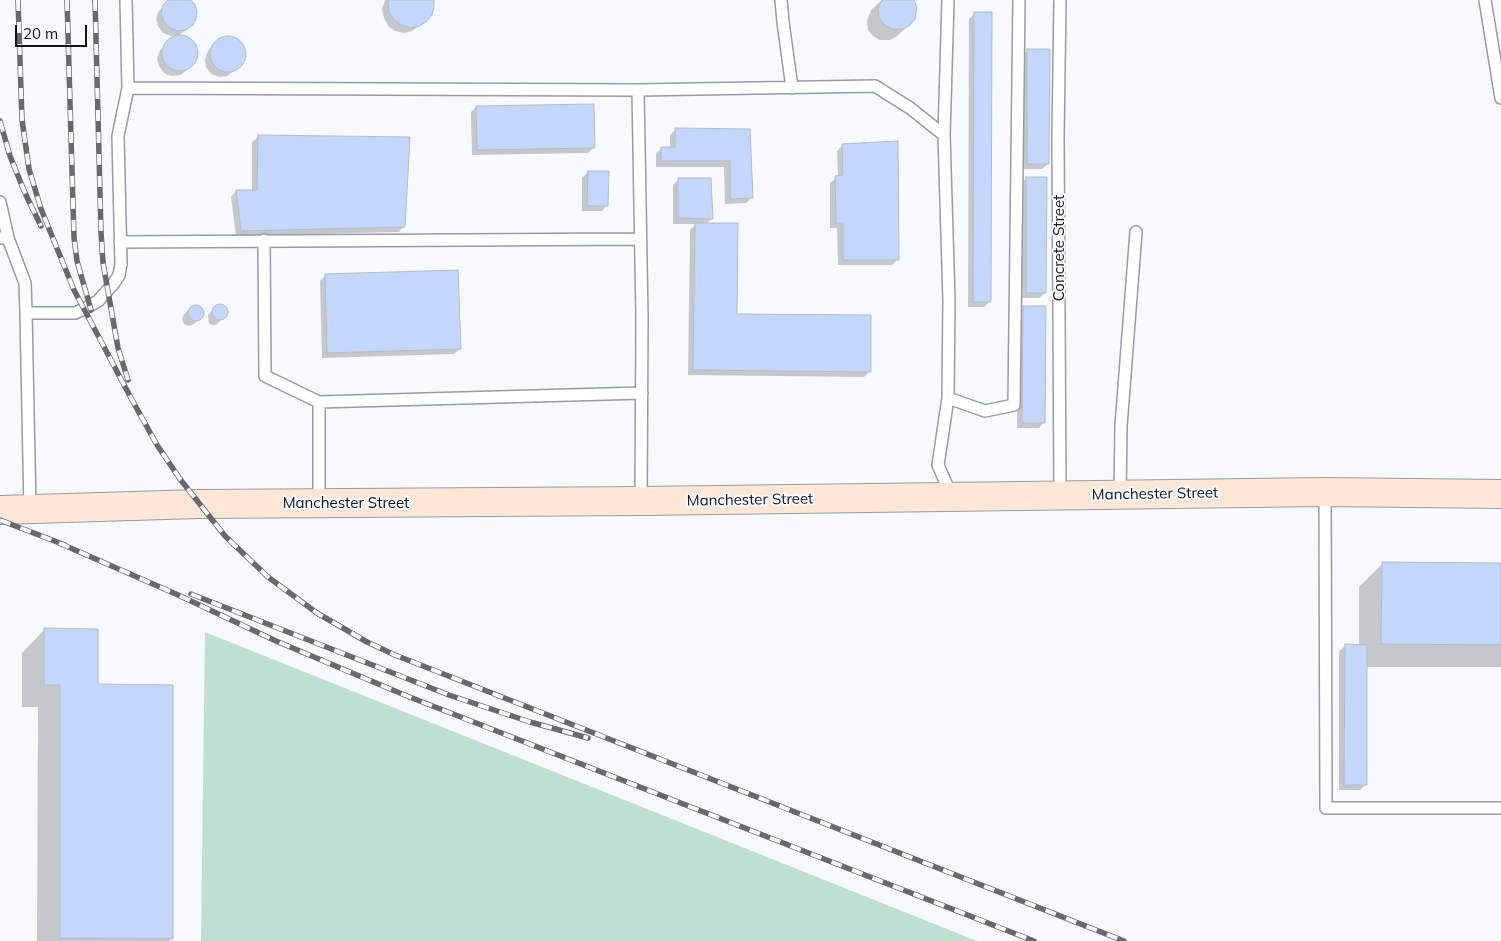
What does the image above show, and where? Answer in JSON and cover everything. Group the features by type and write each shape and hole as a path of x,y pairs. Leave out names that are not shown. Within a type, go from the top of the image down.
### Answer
{"street":[{"name":"Manchester Street","path":"0,510 199,504 641,501 1325,492 1501,494"}],"lane":[{"path":"26,313 75,313 98,301 119,275 121,264 118,136 128,88 126,0"},
{"path":"781,0 782,22 792,88"},
{"path":"948,0 944,135 949,300 948,398 938,466 952,497"},
{"path":"948,398 985,411 1014,405 1018,0"},
{"name":"Concrete Street","path":"1060,0 1058,146 1060,496"},
{"path":"1485,0 1501,98"},
{"path":"128,88 638,90 875,86 910,108 944,135"},
{"path":"638,90 642,317 641,501"},
{"path":"0,202 4,238 25,283 30,509"},
{"path":"1120,495 1120,426 1136,232"},
{"path":"120,242 640,239"},
{"path":"264,240 265,376 318,402 642,393"},
{"path":"318,402 318,504"},
{"path":"1325,492 1326,808 1501,808"}],"green space":[{"path":"205,632 977,941 201,941"}],"building":[{"path":"168,0 191,0 197,11 193,25 186,30 177,31 169,27 163,20 161,13 163,5"},
{"path":"388,0 434,0 434,7 432,15 426,22 411,28 401,25 394,20 389,12"},
{"path":"882,0 914,0 917,7 915,19 903,29 892,29 885,25 879,18 878,8"},
{"path":"974,12 992,12 991,302 973,302"},
{"path":"180,35 192,41 198,53 192,65 180,71 168,65 162,53 168,41"},
{"path":"228,36 240,42 246,54 240,66 228,72 216,66 210,54 216,42"},
{"path":"1027,49 1050,49 1049,164 1027,164"},
{"path":"594,104 595,148 477,150 476,106"},
{"path":"675,128 750,129 753,198 730,199 730,161 661,161 661,147 675,147"},
{"path":"258,135 410,137 405,227 241,231 236,190 257,190"},
{"path":"898,141 899,260 843,260 843,223 836,223 835,176 843,175 842,144"},
{"path":"588,171 609,171 608,206 587,206"},
{"path":"1026,177 1047,177 1046,293 1026,293"},
{"path":"678,178 711,178 713,219 678,218"},
{"path":"695,223 738,223 737,314 871,315 871,372 693,370"},
{"path":"458,270 461,349 327,353 325,274"},
{"path":"220,304 228,312 220,320 212,312"},
{"path":"196,305 202,307 204,313 202,319 196,321 190,319 188,313 190,307"},
{"path":"1023,306 1046,306 1045,423 1022,423"},
{"path":"1382,562 1501,563 1501,645 1381,644"},
{"path":"44,628 98,629 98,684 173,685 173,939 60,938 60,685 44,685"},
{"path":"1345,644 1367,645 1367,785 1344,785"}],"railway":[{"path":"18,0 22,120 29,169 41,209 74,290 157,445 180,479 225,536 268,577 317,613 367,642 395,655 1124,941"},
{"path":"67,0 74,238 77,261 91,310"},
{"path":"95,0 103,263 118,348 128,380"},
{"path":"0,121 10,156 41,226"},
{"path":"0,520 65,545"},
{"path":"59,543 176,594 276,641 407,696 1034,941"},
{"path":"191,594 449,695 530,722 588,738"}]}
